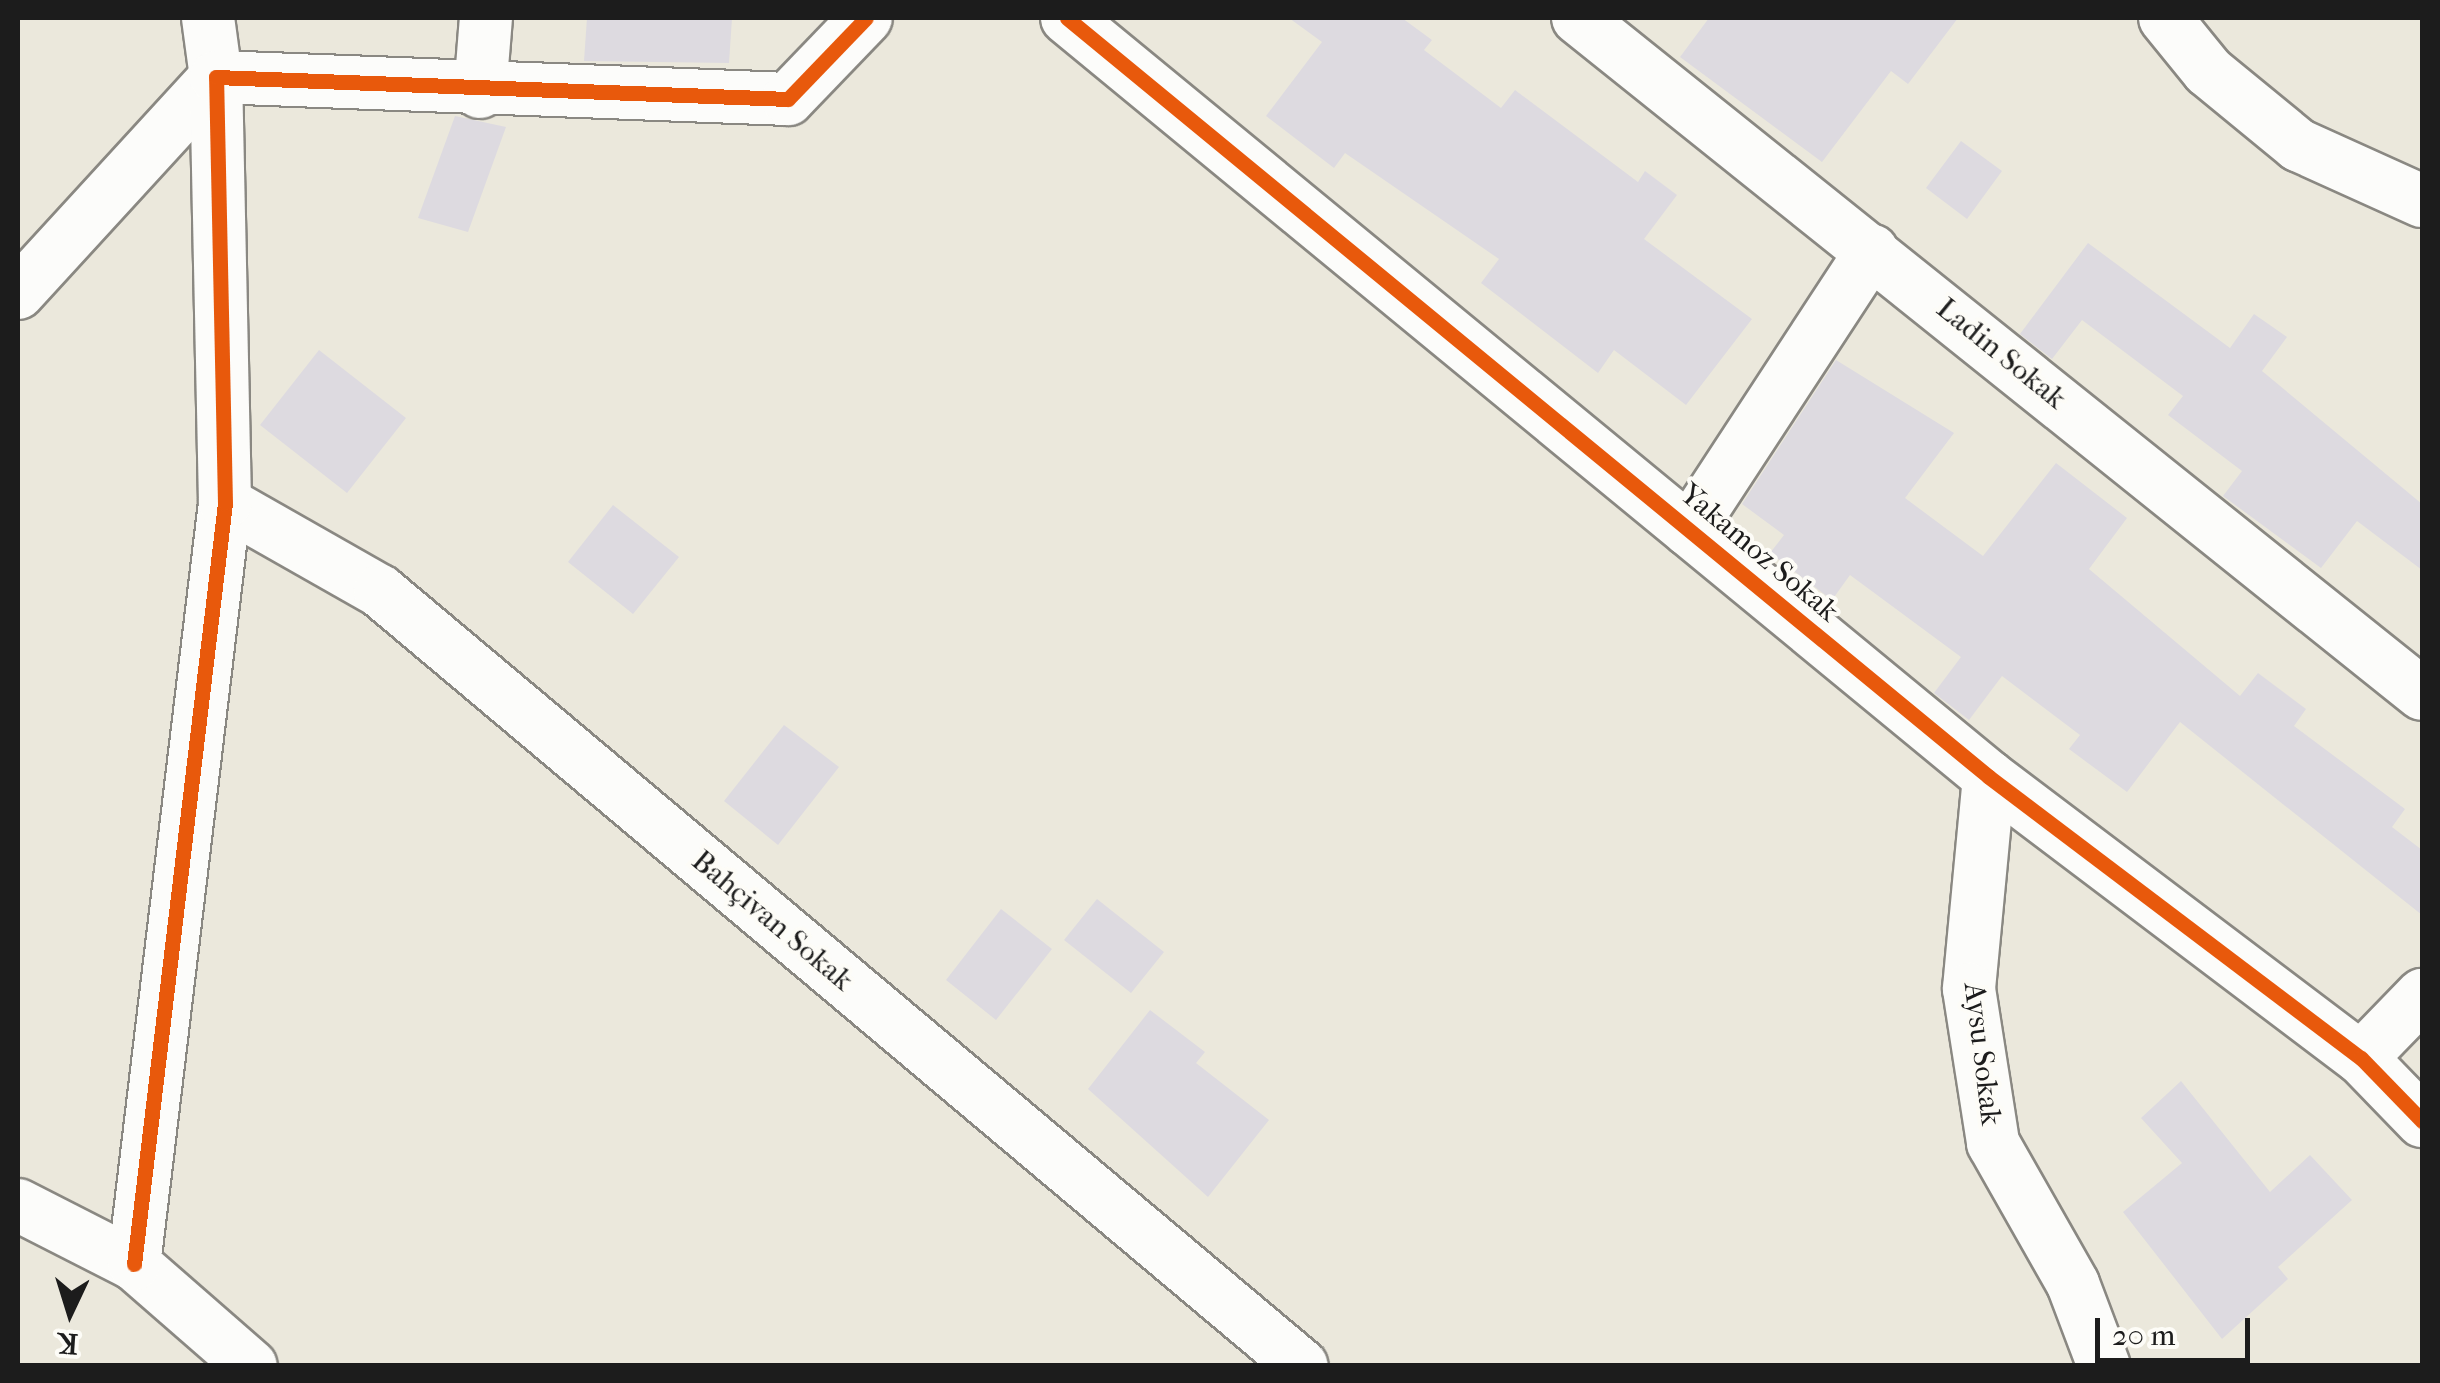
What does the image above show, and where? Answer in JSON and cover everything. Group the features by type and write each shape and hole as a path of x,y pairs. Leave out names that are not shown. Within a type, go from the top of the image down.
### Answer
{"street":[{"path":"134,1264 225,502 216,76 208,18"},
{"path":"480,92 486,18"},
{"path":"216,76 480,92 788,100 866,18"},
{"name":"Yakamoz Sokak","path":"1068,18 1988,777 2362,1058 2422,1121"},
{"name":"Ladin Sokak","path":"1578,18 2422,694"},
{"path":"2165,18 2208,72 2298,145 2422,201"},
{"path":"18,293 216,76"},
{"path":"1689,530 1872,250"},
{"name":"Bahçivan Sokak","path":"225,502 380,591 1281,1359"},
{"name":"Aysu Sokak","path":"1988,777 1968,989 1994,1143 2073,1284 2104,1366"},
{"path":"2362,1058 2422,996"},
{"path":"18,1205 134,1264 251,1366"}],"building":[{"path":"587,18 732,18 729,63 584,61"},
{"path":"1289,18 1402,18 1432,40 1424,50 1501,108 1515,90 1638,182 1645,171 1677,195 1644,239 1752,319 1686,405 1614,350 1598,373 1481,283 1499,259 1345,153 1334,168 1266,116 1322,42"},
{"path":"1709,18 1958,18 1908,84 1891,71 1822,162 1680,57"},
{"path":"455,116 506,127 468,232 418,218"},
{"path":"1961,141 2002,171 1967,219 1926,188"},
{"path":"2088,243 2230,348 2254,314 2287,337 2262,371 2422,504 2422,570 2357,521 2321,568 2223,496 2242,471 2168,415 2183,396 2082,320 2052,359 2020,334"},
{"path":"319,350 406,418 347,493 260,425"},
{"path":"1836,360 1954,433 1905,498 1983,556 2056,463 2127,518 2089,569 2240,696 2258,673 2306,709 2294,726 2405,809 2392,827 2422,850 2422,915 2180,722 2127,792 2069,749 2080,735 2002,676 1969,720 1934,693 1961,657 1850,575 1832,600 1770,553 1784,535 1742,504"},
{"path":"613,505 679,557 633,614 568,562"},
{"path":"784,725 839,767 778,845 724,801"},
{"path":"1097,899 1164,952 1131,993 1064,940"},
{"path":"1001,909 1052,949 996,1020 946,980"},
{"path":"1150,1010 1205,1052 1196,1063 1269,1120 1208,1197 1088,1089"},
{"path":"2181,1081 2270,1192 2310,1155 2352,1200 2278,1267 2288,1279 2222,1339 2123,1212 2182,1163 2141,1118"}],"cycle path":[{"path":"134,1264 225,503 216,77 788,99 866,18"},
{"path":"1067,18 1989,777 2361,1058 2422,1121"}]}
